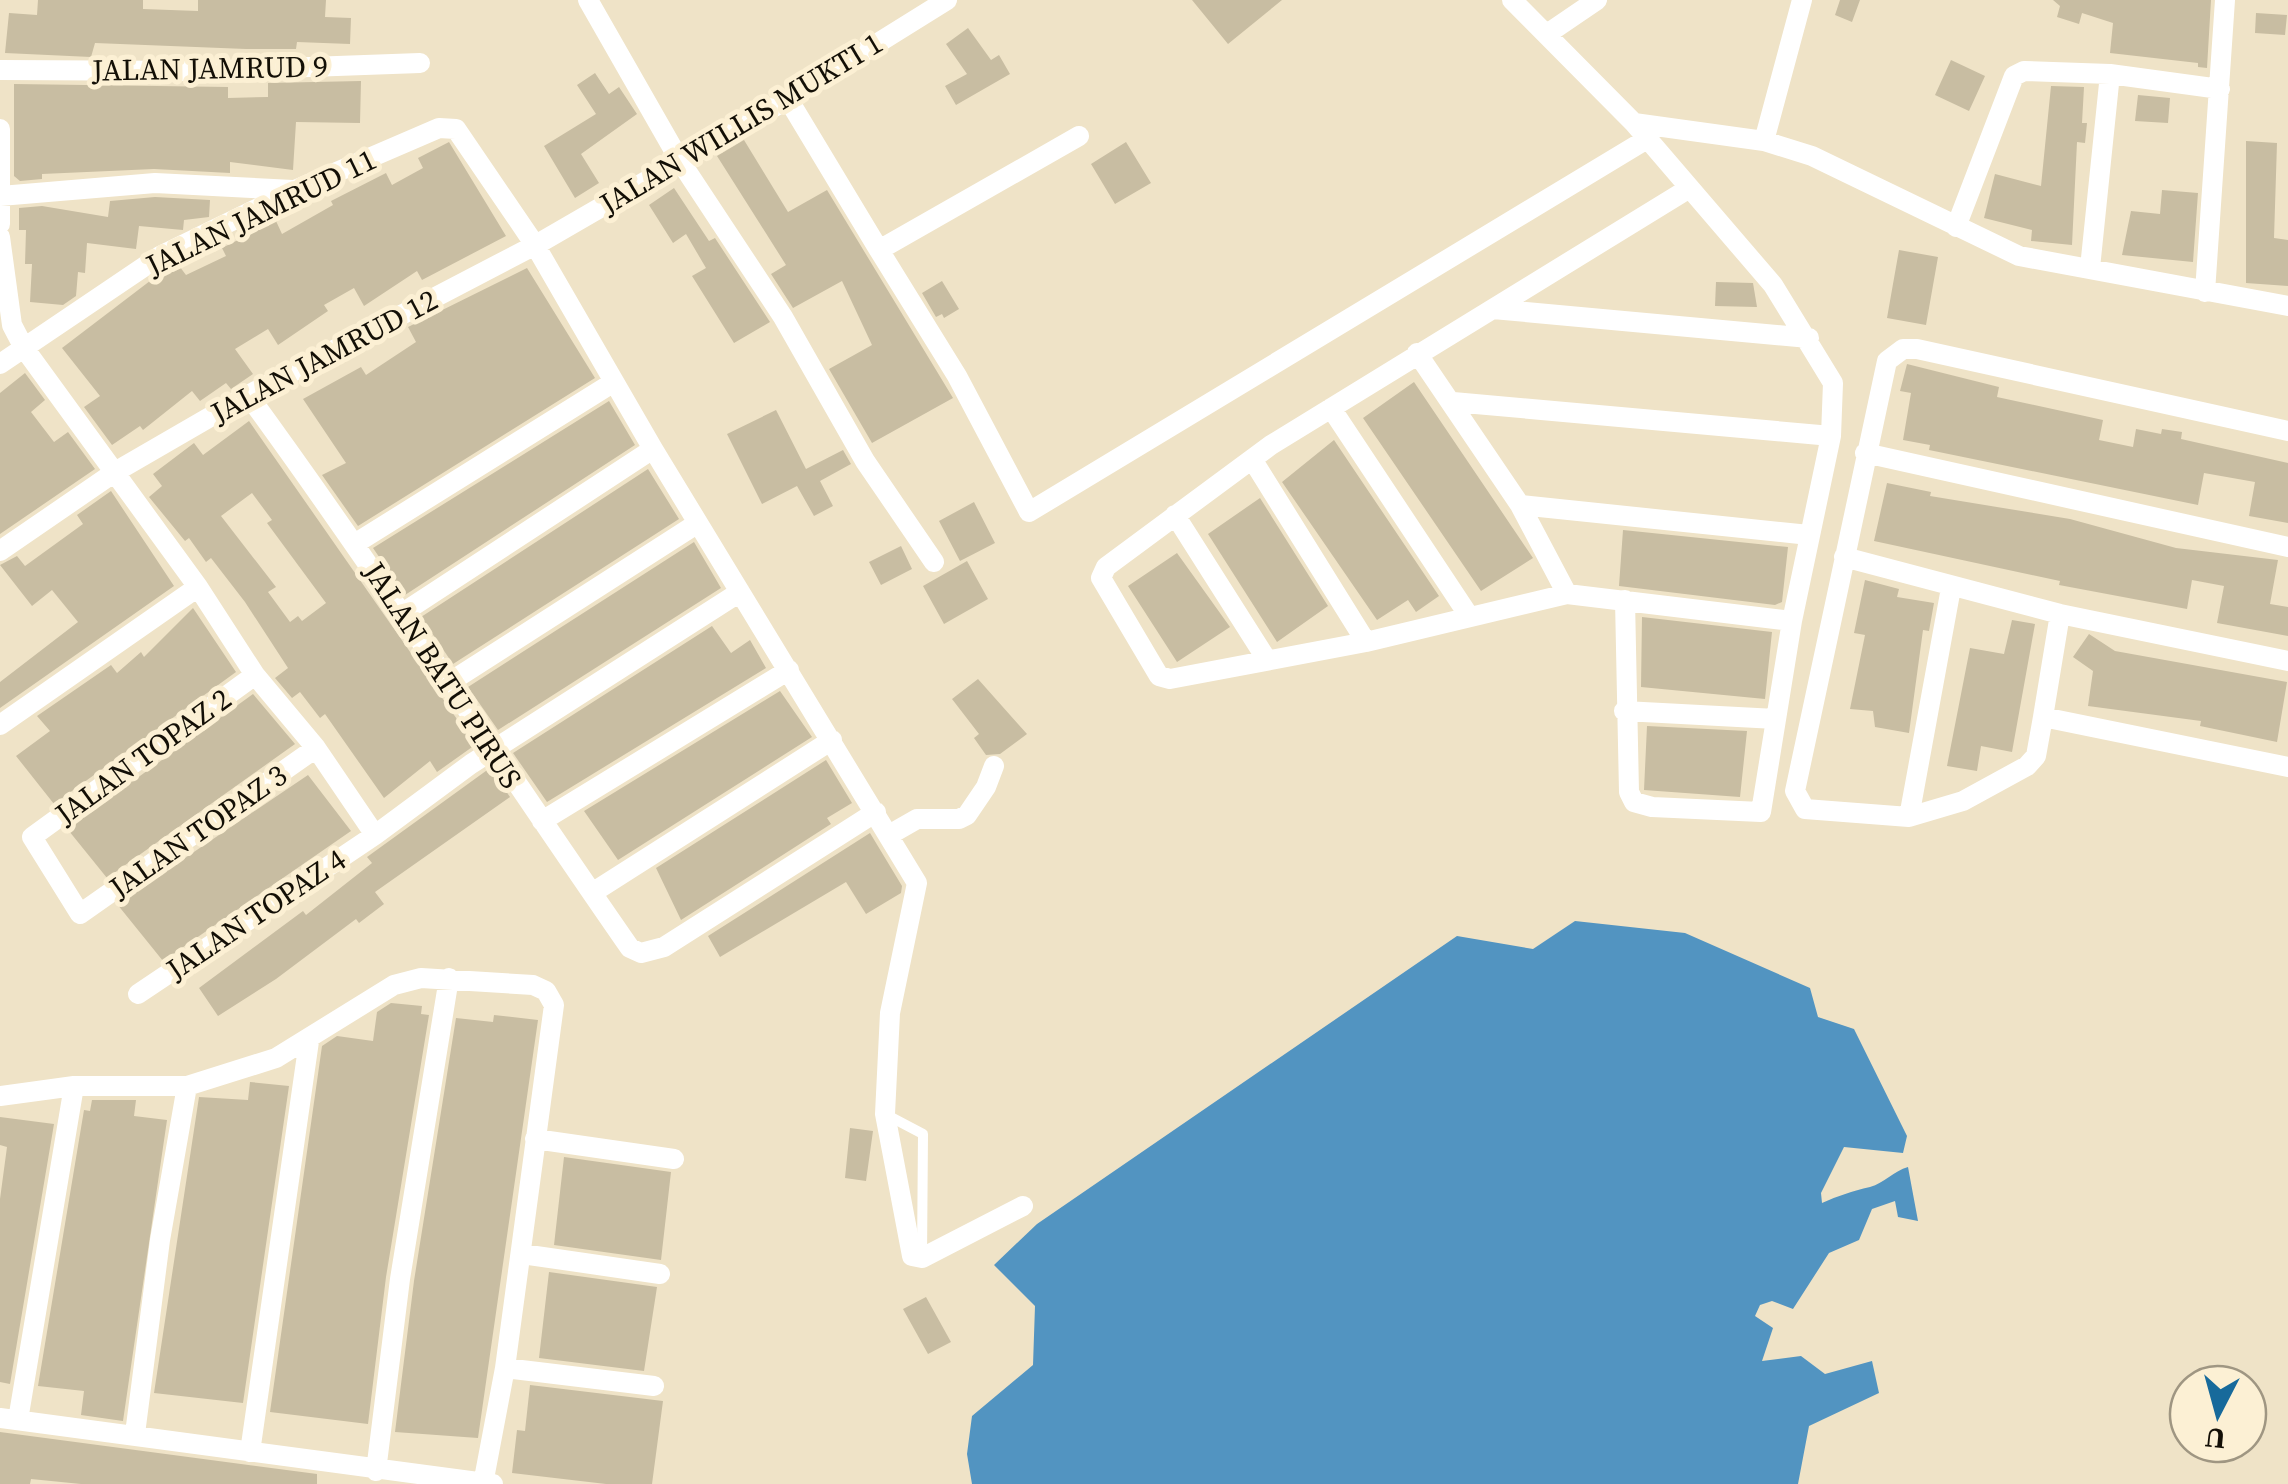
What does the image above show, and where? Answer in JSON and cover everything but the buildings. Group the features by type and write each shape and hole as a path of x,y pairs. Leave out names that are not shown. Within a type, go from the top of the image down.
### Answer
{"street":[{"path":"588,0 680,161 783,317 865,462 934,562"},
{"name":"JALAN WILLIS MUKTI 1","path":"538,243 788,99 947,0"},
{"path":"1512,0 1640,132 1773,285 1809,338 1833,383 1831,436 1792,622 1762,812 1753,815 1634,802 1629,792 1624,710 1626,600"},
{"path":"1547,34 1596,0"},
{"path":"1764,141 1802,0"},
{"path":"2205,292 2225,0"},
{"name":"JALAN JAMRUD 9","path":"0,70 202,71 420,63"},
{"path":"1956,228 2014,76 2024,71 2110,74 2220,90"},
{"path":"2090,268 2110,74"},
{"path":"788,99 957,376 1029,512 1640,132 1764,141 1848,171 2019,256 2288,306"},
{"name":"JALAN JAMRUD 11","path":"0,364 160,256 295,190 439,128 456,129 538,243"},
{"path":"0,129 0,224"},
{"path":"880,250 1080,136"},
{"path":"1,196 155,183 295,190"},
{"path":"1688,189 1417,353 1252,459 1106,568 1101,578 1159,676 1181,679 1366,642 1566,594 1792,622"},
{"path":"0,237 12,325 24,348 198,587 255,675 316,748 375,835"},
{"path":"538,243 614,382 740,592 876,812 899,829 917,884 890,1013 885,1114 912,1256 922,1258 1023,1206"},
{"name":"JALAN JAMRUD 12","path":"0,550 115,472 248,395 538,243"},
{"path":"1494,309 1809,338"},
{"path":"2060,614 2036,756 2027,766 1963,801 1909,817 1805,809 1796,791 1886,361 1903,349 2288,431"},
{"path":"1417,353 1520,505 1566,594"},
{"path":"356,543 614,382"},
{"name":"JALAN BATU PIRUS","path":"248,395 404,612 493,752 630,948 640,952 664,947 876,812"},
{"path":"1452,402 1831,436"},
{"path":"1330,408 1469,616"},
{"path":"404,612 653,449"},
{"path":"1865,453 2288,547"},
{"path":"1252,459 1366,642"},
{"path":"1520,505 1809,535"},
{"path":"1174,515 1267,660"},
{"path":"450,682 698,523"},
{"path":"1844,557 2060,614 2288,661"},
{"path":"0,725 198,587"},
{"path":"1909,817 1952,588"},
{"name":"JALAN TOPAZ 4","path":"138,994 493,752 740,592"},
{"path":"542,820 789,670"},
{"name":"JALAN TOPAZ 2","path":"80,914 32,837 255,675"},
{"path":"1624,710 1776,720"},
{"path":"2043,717 2288,768"},
{"path":"592,893 832,740"},
{"name":"JALAN TOPAZ 3","path":"80,914 316,748"},
{"path":"899,829 966,815 986,787 994,766"},
{"path":"0,1096 74,1086 188,1086 256,1066 309,1041 394,985 421,978 533,985 546,992 554,1006 522,1254 486,1484 9,1419 74,1086"},
{"path":"376,1470 400,1279 450,978"},
{"path":"250,1452 309,1041"},
{"path":"135,1434 160,1240 188,1086"},
{"path":"535,1139 674,1159"},
{"path":"522,1254 660,1274"},
{"path":"505,1368 654,1386"}],"lane":[{"path":"885,1114 923,1134 922,1258"}],"water":[{"path":"1575,921 1685,933 1810,988 1818,1017 1854,1029 1907,1136 1903,1153 1844,1147 1821,1193 1822,1203 1875,1185 1908,1167 1918,1221 1898,1217 1895,1201 1872,1209 1859,1240 1829,1253 1793,1309 1772,1301 1760,1305 1755,1316 1773,1328 1762,1361 1801,1356 1825,1374 1872,1361 1879,1393 1809,1426 1798,1484 972,1484 967,1454 972,1416 1033,1365 1035,1306 994,1265 1037,1224 1457,936 1533,949"}]}
